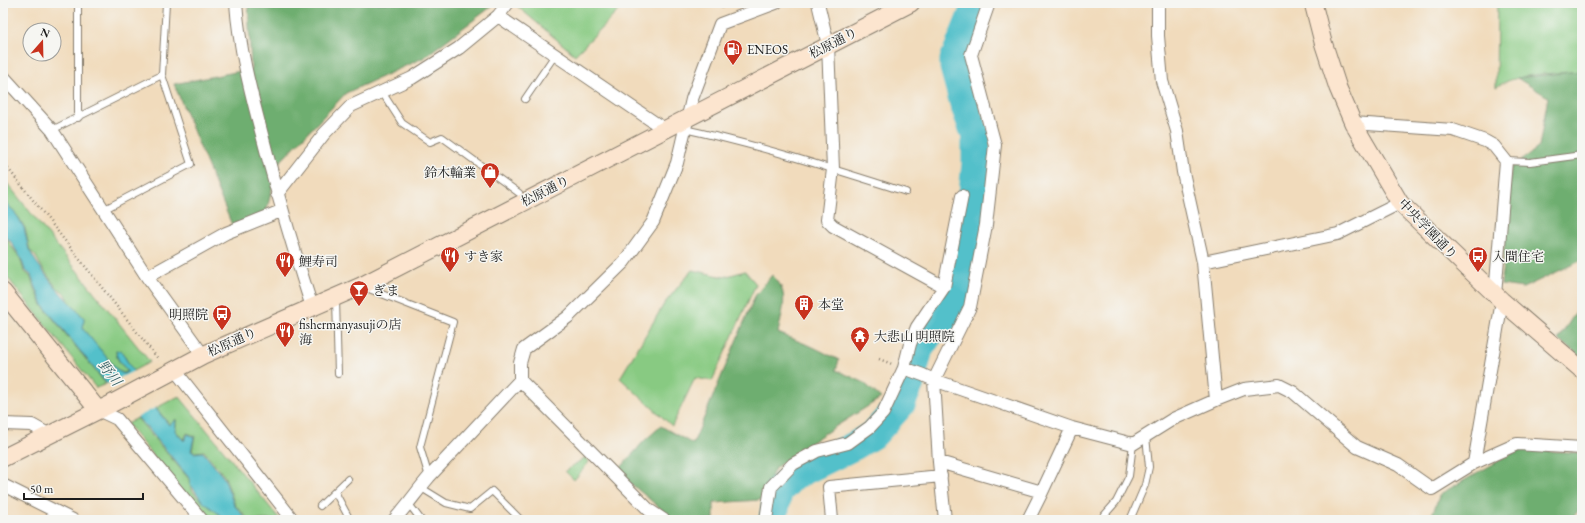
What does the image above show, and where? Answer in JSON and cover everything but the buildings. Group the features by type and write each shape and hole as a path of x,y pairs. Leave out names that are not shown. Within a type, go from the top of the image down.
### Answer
{"main road":[{"name":"松原通り","path":"104,407 166,368 204,355 361,286 664,129 686,123 828,45 911,3"},
{"name":"中央学園通り","path":"1313,3 1323,42 1334,75 1353,122 1400,203 1498,298 1582,370"},
{"path":"3,292 104,407 3,458"}],"street":[{"path":"236,3 237,22 245,70 281,211 312,307"},
{"path":"277,194 324,134 352,106 412,78 459,48 498,16 508,3"},
{"path":"394,520 409,504 420,487 429,477 520,380 520,362 524,349 568,317 618,268 653,222 676,163 692,98 720,24 776,3"},
{"path":"818,3 828,45 833,169 827,220 834,226 944,287"},
{"path":"945,520 941,476 928,378 970,307 986,225 995,145 970,56 989,3"},
{"path":"1158,3 1158,36 1162,81 1177,131 1183,172 1203,262 1216,400"},
{"path":"498,16 664,129"},
{"path":"3,76 52,130 147,277 204,355"},
{"path":"1353,122 1453,130 1486,141 1494,146 1506,162 1498,298 1474,462"},
{"path":"766,520 771,487 793,464 817,450 848,443 870,427 883,413 906,369 910,344 917,327 944,287 962,196"},
{"path":"1203,262 1338,234 1400,203"},
{"path":"147,277 226,234 281,211"},
{"path":"166,368 293,520"},
{"path":"906,369 1072,428 1133,444 1173,419 1216,400 1244,389 1279,385 1293,392 1357,447 1398,465 1432,489 1474,462 1517,444 1582,448"},
{"path":"520,380 647,515 664,520"},
{"path":"104,407 116,419 202,520"},
{"path":"3,424 32,424 48,434"},
{"path":"1028,520 1072,428"},
{"path":"939,462 1042,492"},
{"path":"832,520 829,487 941,476"},
{"path":"3,485 74,520"}],"lane":[{"path":"78,3 78,118"},
{"path":"103,210 191,164 162,75 166,3"},
{"path":"525,99 555,54"},
{"path":"52,130 162,75"},
{"path":"382,92 402,123 430,142 442,137 519,193"},
{"path":"686,123 721,137 833,169 906,192"},
{"path":"1506,162 1530,162 1582,155"},
{"path":"361,286 453,322 420,447 429,477"},
{"path":"336,297 338,374"},
{"path":"1130,520 1145,485 1149,467 1146,436"},
{"path":"1100,520 1116,502 1129,476 1133,444"},
{"path":"320,506 348,479"},
{"path":"420,487 446,503 470,509 492,491 521,520"},
{"path":"335,492 350,520"},
{"path":"409,504 421,520"}],"path":[{"path":"3,162 166,368"}],"green space":[{"path":"248,3 494,3 491,7 423,58 346,93 278,164 266,213 232,225 174,84 251,69"},
{"path":"519,3 626,3 575,55 517,6"},
{"path":"1497,3 1582,3 1582,71 1526,76 1505,82 1496,87"},
{"path":"1582,71 1582,260 1523,288 1501,285 1511,168 1539,147 1548,97 1517,78"},
{"path":"3,178 150,362 133,371 121,350 116,351 119,362 128,371 124,373 118,371 83,329 84,318 70,303 66,294 56,287 35,255 30,251 25,228 19,218 3,199"},
{"path":"3,234 20,258 24,271 30,276 42,305 106,384 96,388 3,272"},
{"path":"692,270 724,277 745,271 756,284 712,381 695,378 672,426 620,378 664,304"},
{"path":"772,275 782,288 784,302 778,333 813,347 839,360 836,370 863,382 881,398 819,437 775,468 760,500 714,503 714,520 674,520 617,472 644,441 661,426 693,444 755,296"},
{"path":"1582,302 1582,357 1558,340"},
{"path":"179,396 281,520 249,520 235,505 225,477 204,451 192,451 195,436 187,433 184,440 176,431 176,419 170,425 156,408"},
{"path":"137,418 189,479 193,492 226,520 205,520 127,424"},
{"path":"1520,449 1582,453 1582,507 1570,520 1430,520 1440,494"},
{"path":"586,457 589,462 574,480 565,471"}],"water":[{"name":"野川","path":"3,199 18,217 24,228 29,250 37,263 54,286 84,318 83,329 118,371 124,374 128,371 119,360 116,351 121,351 156,409 169,425 176,420 175,431 184,441 188,434 194,437 191,451 194,453 203,452 224,478 234,505 247,520 227,520 203,502 190,484 190,479 150,431 107,384 43,305 31,275 25,270 21,258 11,242 3,233"}],"pier":[{"path":"134,371 157,407 136,418 105,385"}],"waterway":[{"path":"773,520 778,492 793,476 856,445 874,434 901,404 910,383 919,349 932,330 950,313 966,262 976,163 976,136 964,104 954,67 954,60 977,3"}],"place":[{"name":"ENEOS","path":"733,66"},
{"name":"鈴木輪業","path":"490,189"},
{"name":"すき家","path":"450,273"},
{"name":"入間住宅","path":"1478,273"},
{"name":"鯉寿司","path":"285,278"},
{"name":"ぎま","path":"359,307"},
{"name":"本堂","path":"804,321"},
{"name":"明照院","path":"222,331"},
{"name":"fishermanyasujiの店 海","path":"285,348"},
{"name":"大悲山 明照院","path":"860,353"}]}
